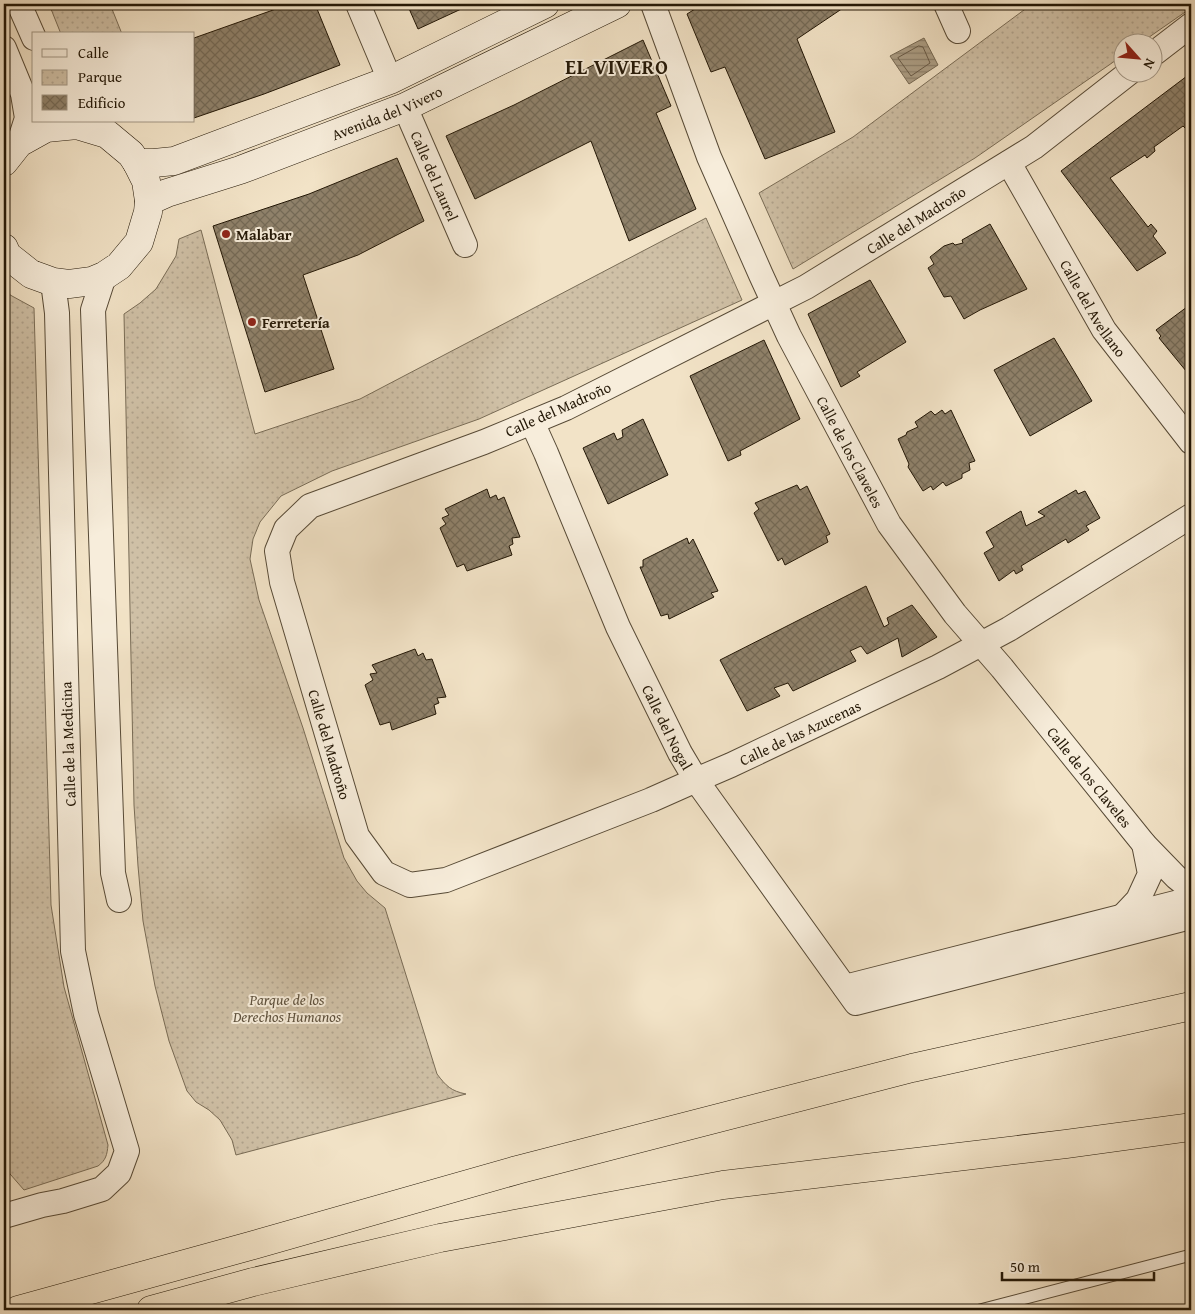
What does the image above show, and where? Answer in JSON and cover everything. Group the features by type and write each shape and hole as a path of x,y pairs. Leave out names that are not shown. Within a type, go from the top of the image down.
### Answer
{"highway":[{"path":"1081,1031 1152,996 1191,988"},
{"path":"18,1310 260,1244 517,1170 912,1068 1191,1006"},
{"path":"151,1310 253,1282 440,1238 723,1185 1191,1127"}],"main road":[{"name":"Avenida del Vivero","path":"137,163 154,164 174,161 390,80 545,4"},
{"name":"Avenida del Vivero","path":"149,201 240,170 405,108 617,4"},
{"path":"5,252 31,274 53,282 69,284 92,281 119,266 139,242 148,212 149,201 146,181 137,163 131,154 107,134 76,123 46,128 12,152"}],"street":[{"path":"19,4 32,33"},
{"path":"358,4 390,80"},
{"name":"Calle de los Claveles","path":"652,4 709,157 761,275 789,336 889,524 955,614 1008,676 1144,844 1176,877 1191,889"},
{"path":"946,4 958,31"},
{"path":"1162,47 1191,25"},
{"path":"4,48 23,94 27,118 12,152"},
{"name":"Calle del Madroño","path":"384,873 357,836 282,582 277,551 286,529 310,506 484,442 566,408 806,287 1034,147 1117,82"},
{"name":"Calle del Laurel","path":"405,108 464,245"},
{"name":"Calle del Avellano","path":"1009,163 1104,330 1191,442"},
{"path":"104,276 93,310 113,873 119,900"},
{"name":"Calle de la Medicina","path":"4,1216 42,1205 63,1202 102,1189 119,1173 127,1151 86,1014 73,951 57,313 53,282"},
{"name":"Calle del Nogal","path":"532,422 618,627 680,753 696,780 850,995"},
{"name":"Calle de las Azucenas","path":"384,873 410,885 446,880 651,800 740,761 981,645 1191,516"},
{"path":"1122,917 1138,900 1150,874 1144,844"},
{"path":"850,995 1191,899"},
{"path":"850,995 1191,917"}],"lane":[{"path":"980,1310 1191,1255"}],"green space":[{"path":"49,4 110,4 121,32 60,32"},
{"path":"1032,4 1191,4 1191,8 1156,32 1112,32 1112,63 975,158 793,269 759,193 853,137"},
{"name":"Parque de los Derechos Humanos","path":"706,218 742,300 479,419 332,471 281,496 260,522 253,539 250,559 259,600 303,728 344,858 357,881 367,893 385,908 437,1074 449,1087 466,1094 236,1155 232,1140 220,1120 196,1102 187,1091 169,1041 155,986 143,921 134,805 124,314 156,289 176,256 179,239 201,230 255,434 360,399"},
{"path":"4,291 34,308 51,905 64,987 108,1145 106,1157 98,1166 24,1190 4,1167"}],"water":[{"path":"924,38 938,65 909,84 890,56"}],"building":[{"path":"290,4 315,4 340,65 195,118 195,38"},
{"path":"407,4 472,4 418,29"},
{"path":"703,4 849,4 797,39 835,132 765,159 725,67 711,72 687,14"},
{"path":"643,40 671,106 656,113 696,209 629,241 591,141 475,199 446,136 514,105"},
{"path":"1191,73 1191,126 1186,129 1183,126 1154,147 1155,151 1147,158 1145,155 1110,178 1148,227 1151,224 1157,231 1153,236 1166,253 1137,271 1061,171"},
{"path":"397,158 424,221 358,255 303,275 334,369 265,392 213,226 309,194"},
{"path":"990,224 1027,289 964,319 951,296 944,297 928,268 934,264 930,257 944,246 953,243 955,245 963,243 962,240"},
{"path":"870,280 906,342 857,372 860,376 841,387 808,314"},
{"path":"1191,304 1191,377 1159,338 1161,336 1156,330"},
{"path":"1054,338 1092,401 1030,436 994,370"},
{"path":"764,340 800,419 740,451 741,455 728,461 690,376"},
{"path":"942,410 945,414 951,410 975,461 969,463 970,470 962,474 962,478 946,486 943,482 933,490 931,486 923,491 908,467 909,464 898,439 918,427 915,422 931,411 935,415"},
{"path":"643,419 668,475 608,504 583,448 614,433 617,440 623,437 622,430"},
{"path":"797,485 800,490 807,486 830,534 826,536 828,542 785,565 782,558 778,561 754,513 759,509 755,503"},
{"path":"487,489 490,498 496,495 498,500 504,497 520,537 512,538 513,544 509,546 512,555 467,571 464,564 457,567 440,528 446,524 442,518 449,515 445,509"},
{"path":"1076,490 1078,494 1085,491 1100,518 1086,526 1089,530 1068,543 1066,539 1021,566 1023,570 1016,574 1014,570 999,581 984,553 994,547 986,532 1021,511 1026,526 1045,516 1038,512"},
{"path":"687,538 689,544 693,539 718,591 711,593 714,597 669,619 668,614 661,616 640,567 643,567 643,560"},
{"path":"866,586 884,627 889,624 887,618 912,605 937,637 902,657 898,638 867,654 861,646 850,651 856,661 793,691 788,683 774,688 780,696 747,711 720,660"},
{"path":"415,649 418,656 423,653 426,660 432,659 446,697 437,698 439,703 434,705 436,714 392,730 390,722 380,725 365,685 373,680 370,674 377,673 372,665"}],"place":[{"name":"Malabar","path":"226,234"},
{"name":"Ferretería","path":"252,322"}],"district":[{"name":"EL VIVERO","path":"617,66"}]}
